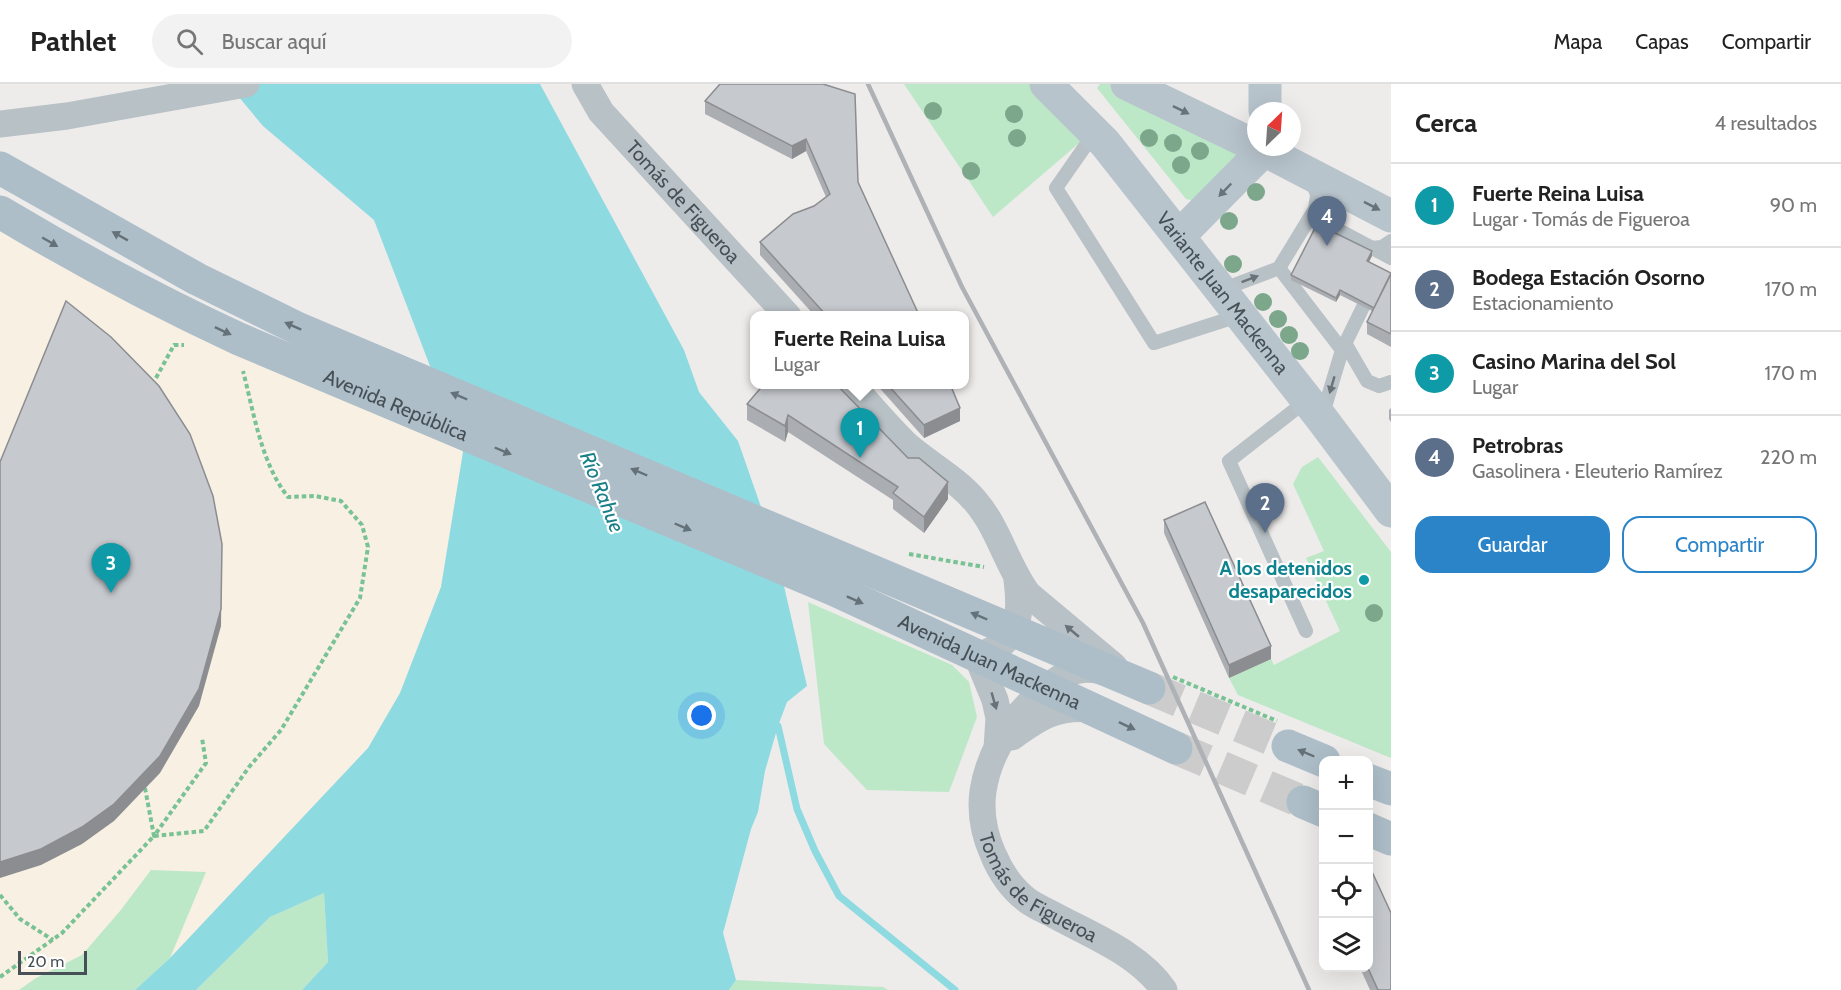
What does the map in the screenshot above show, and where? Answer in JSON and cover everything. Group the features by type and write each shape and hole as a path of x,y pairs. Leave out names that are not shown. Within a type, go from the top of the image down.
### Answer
{"main road":[{"name":"Variante Juan Mackenna","path":"1046,84 1095,132 1179,236 1391,511"},
{"path":"1128,84 1247,142"},
{"path":"1265,84 1265,102"},
{"path":"1179,236 1253,156"},
{"path":"1276,156 1391,216"},
{"name":"Avenida República","path":"0,168 197,279 299,328 789,536"},
{"name":"Avenida República","path":"0,212 60,248 183,313 801,577"},
{"name":"Avenida Juan Mackenna","path":"789,536 1142,684"},
{"name":"Avenida Juan Mackenna","path":"801,577 1176,748"},
{"path":"1288,746 1319,759"},
{"path":"1373,782 1391,789"},
{"path":"1373,831 1391,838"}],"street":[{"path":"0,124 67,116 246,84"},
{"name":"Tomás de Figueroa","path":"585,84 601,112 784,311"},
{"path":"856,389 908,446 964,489 978,503 987,516 1017,580 1028,594 1142,684"},
{"path":"977,656 993,651 1006,642 1015,631 1019,612 1017,580"},
{"name":"Tomás de Figueroa","path":"977,656 995,700 999,718 997,749"},
{"name":"Tomás de Figueroa","path":"1142,684 1095,669 1082,669 1058,678 1013,723 997,749 985,780 981,802 988,843 1011,885 1028,901 1132,958 1157,979 1164,990"},
{"path":"997,749 1049,713 1074,707 1091,709"}],"lane":[{"path":"1095,132 1056,188 1154,343 1231,303 1279,268 1312,216 1317,195 1308,172"},
{"path":"1312,216 1339,235 1390,258 1380,272"},
{"path":"1371,248 1382,247 1391,242"},
{"path":"1279,268 1308,296 1366,381 1379,387 1391,382"},
{"path":"1306,631 1229,461 1314,410 1363,307"}],"path":[{"path":"156,378 174,345 195,344"},
{"path":"154,836 204,831 249,767 281,730 360,598 368,547 362,525 341,501 315,496 288,497 277,483 262,441 242,368"},
{"path":"0,977 62,933 154,836 206,763 202,738"},
{"path":"145,788 154,836"},
{"path":"0,894 3,901 20,919 53,940"}],"shaded area":[{"path":"0,231 116,291 463,452 441,587 400,693 368,748 170,958 135,990 0,990"}],"green space":[{"path":"904,84 1035,84 1086,137 993,217"},
{"path":"1100,84 1117,84 1247,151 1206,204 1186,199 1097,88"},
{"path":"1318,457 1391,552 1391,758 1238,695 1229,678 1271,659 1274,665 1340,631 1306,558 1324,551 1293,484 1302,467"},
{"path":"808,602 952,665 969,682 977,717 949,792 867,790 824,744"},
{"path":"151,870 206,872 170,958 135,990 19,990 36,978 82,955"},
{"path":"324,893 328,962 302,990 196,990 270,917"},
{"path":"736,980 883,987 888,990 729,990"}],"water":[{"name":"Río Rahue","path":"228,84 540,84 684,350 699,392 738,441 775,547 807,686 787,702 778,726 765,771 758,812 751,829 723,933 736,980 729,990 302,990 328,962 324,893 270,917 196,990 135,990 170,958 368,748 400,693 441,587 463,452 374,220 263,126"}],"building":[{"path":"720,84 823,84 855,94 858,182 917,311 822,311 760,242 793,214 814,206 830,194 806,139 792,146 705,101"},
{"path":"1317,224 1372,251 1367,261 1391,273 1374,308 1340,290 1336,298 1291,275"},
{"path":"1391,274 1391,334 1367,322"},
{"path":"66,301 111,337 159,386 190,434 213,496 222,544 221,609 199,689 160,756 114,804 82,827 41,849 0,862 0,462"},
{"path":"760,389 841,389 908,458 919,458 948,482 924,517 893,493 898,487 788,415 785,426 747,404"},
{"path":"892,389 952,389 960,408 924,425"},
{"path":"1205,502 1271,646 1229,665 1164,520"},
{"path":"1373,874 1391,913 1391,990 1378,990 1370,972 1373,972"}],"waterway":[{"path":"778,726 797,809 815,851 839,896 955,990"}],"tunnel":[{"path":"1149,688 1288,746"},
{"path":"1176,748 1303,802"}],"railway":[{"path":"868,84 962,287 1143,623 1309,990"}],"place":[{"name":"Petrobras","path":"1327,246"},
{"name":"Fuerte Reina Luisa","path":"860,458"},
{"name":"Bodega Estación Osorno","path":"1265,533"},
{"name":"A los detenidos desaparecidos","path":"1364,580"},
{"name":"Casino Marina del Sol","path":"111,593"}]}
